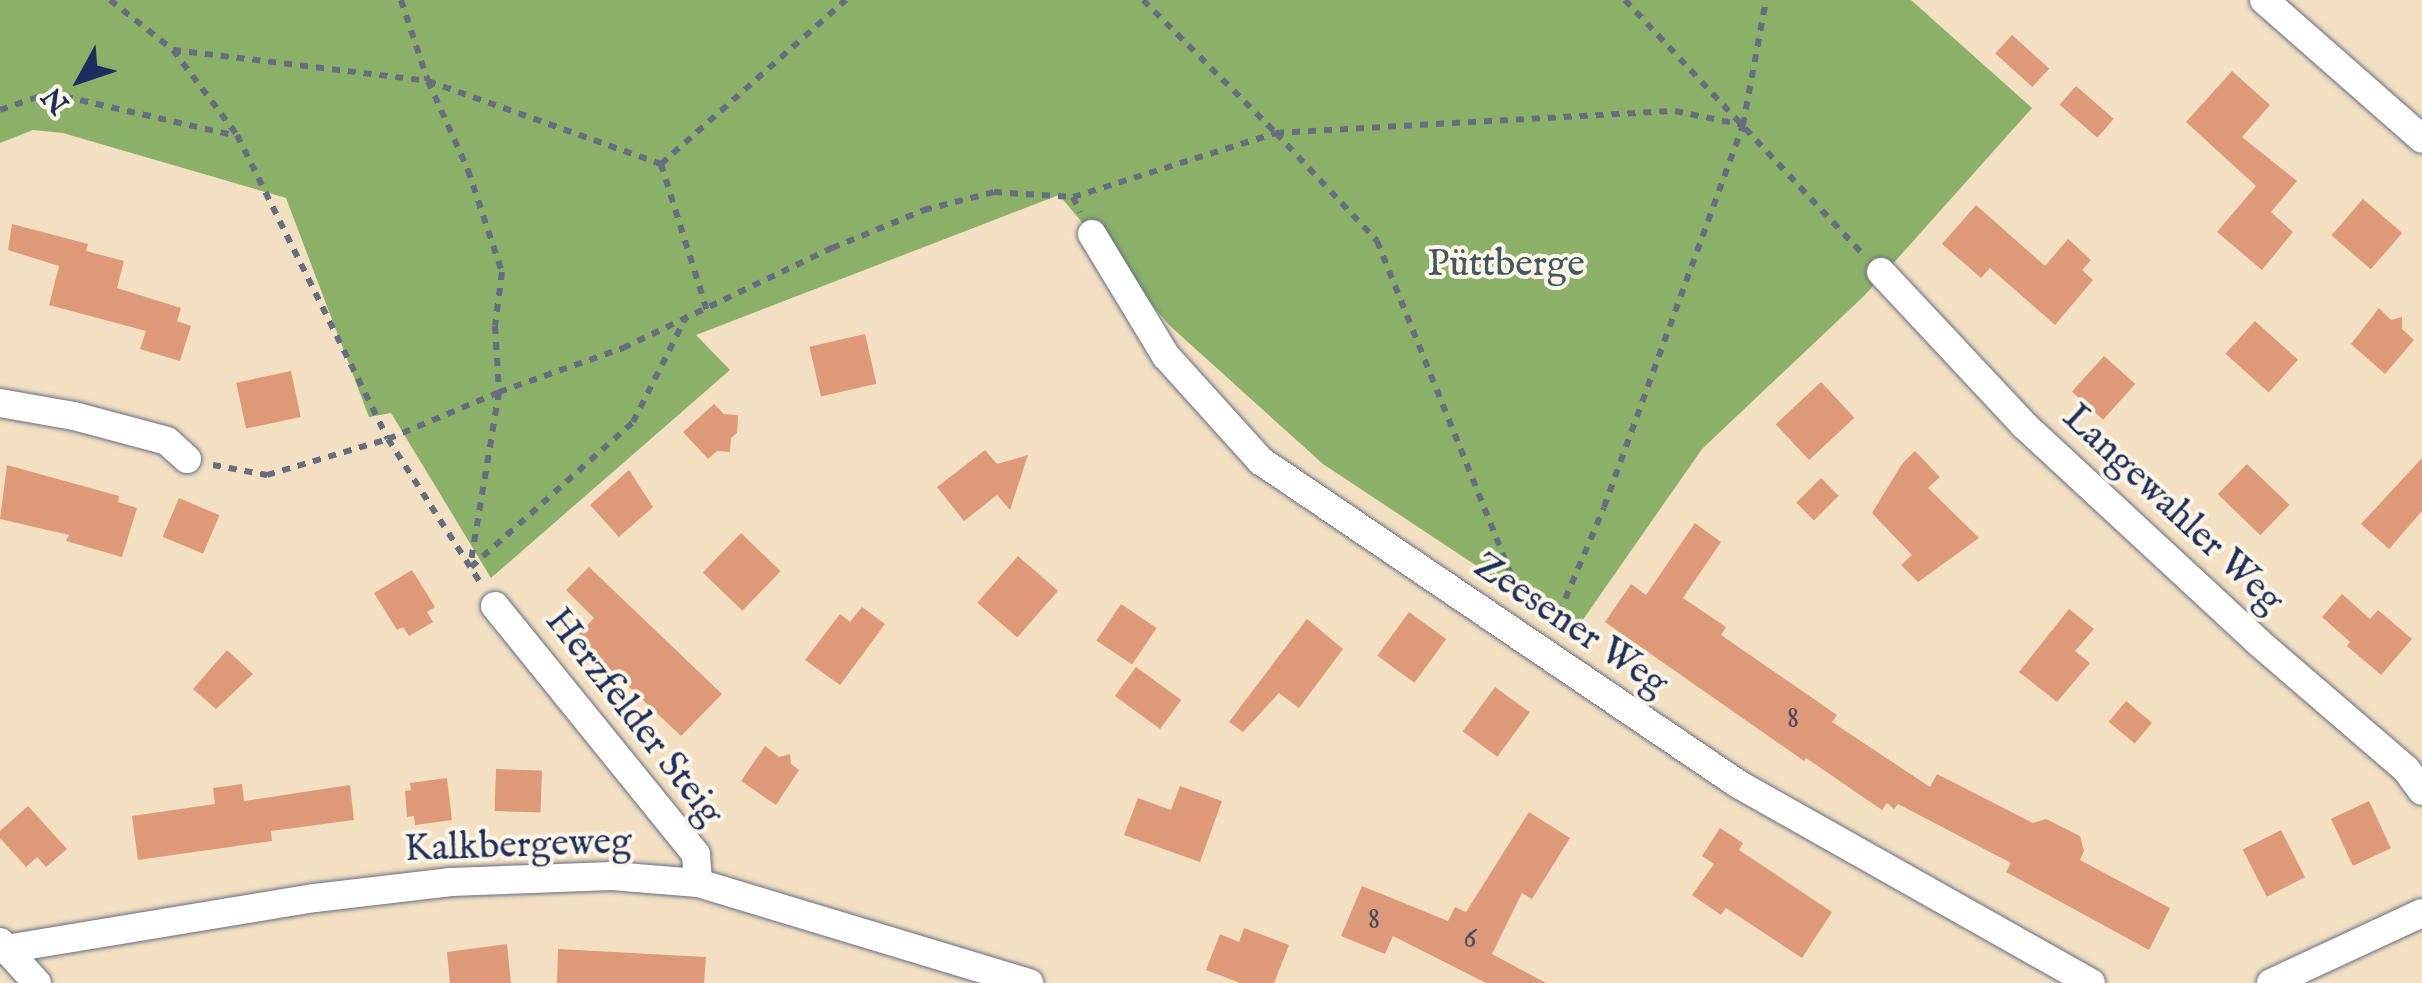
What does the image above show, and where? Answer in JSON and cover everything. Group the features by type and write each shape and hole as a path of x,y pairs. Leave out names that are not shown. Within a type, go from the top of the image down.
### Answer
{"street":[{"path":"2264,0 2422,139"},
{"name":"Zeesener Weg","path":"1092,234 1166,356 1261,462 1738,784 2091,983"},
{"name":"Langewahler Weg","path":"1881,272 2024,424 2243,628 2406,768 2422,791"},
{"path":"0,403 74,416 167,440 187,460"},
{"name":"Herzfelder Steig","path":"495,606 696,854 698,882"},
{"name":"Kalkbergeweg","path":"2,947 296,901 451,882 612,876 698,882 1030,983"},
{"path":"2271,983 2422,913"},
{"path":"2,947 37,983"}],"path":[{"path":"110,0 174,50 238,136 388,439 495,606"},
{"path":"401,0 428,81 468,170 502,272 495,326 499,392 470,568"},
{"path":"662,164 846,0"},
{"path":"1143,0 1377,241 1543,652"},
{"path":"1625,0 1881,272"},
{"path":"1543,652 1604,507 1743,125 1766,0"},
{"path":"174,50 428,81 662,164"},
{"path":"0,110 49,93 238,136"},
{"path":"187,460 266,475 388,439 499,392 622,348 832,248 924,210 994,192 1073,197 1276,133 1675,112 1743,125"},
{"path":"662,164 707,310"},
{"path":"1073,197 1092,234"},
{"path":"470,568 634,422 686,319"}],"green space":[{"name":"Püttberge","path":"0,0 1911,0 2032,108 1865,295 1702,449 1575,631 1323,464 1169,325 1059,195 696,335 730,370 491,578 391,413 369,417 286,198 63,133 33,130 0,143"}],"building":[{"path":"2012,35 2049,68 2032,87 1995,54"},
{"path":"2232,71 2270,105 2242,137 2297,181 2271,212 2293,232 2262,270 2217,232 2256,186 2186,122"},
{"path":"2076,86 2114,119 2097,138 2060,105"},
{"path":"2363,199 2402,233 2371,269 2332,235"},
{"path":"1976,205 2045,266 2068,239 2091,260 2082,270 2093,280 2055,325 1990,268 1981,278 1942,244"},
{"path":"12,224 88,244 86,251 124,261 117,288 181,308 177,321 191,326 180,361 140,349 146,331 49,305 59,266 8,250"},
{"path":"2379,308 2391,320 2402,317 2402,329 2414,340 2385,374 2351,344"},
{"path":"2255,321 2298,360 2269,393 2226,354"},
{"path":"865,334 876,384 821,397 809,347"},
{"path":"2104,356 2135,384 2103,420 2072,392"},
{"path":"291,371 301,417 246,429 236,383"},
{"path":"1821,382 1854,418 1809,460 1776,424"},
{"path":"714,404 724,414 738,415 737,433 731,438 730,452 717,451 708,459 683,432"},
{"path":"985,450 997,464 1028,455 1010,510 997,495 964,521 937,487"},
{"path":"1915,451 1940,477 1928,488 1979,538 1918,582 1901,565 1912,555 1872,513 1902,464"},
{"path":"2422,458 2422,511 2389,549 2361,524"},
{"path":"2247,464 2289,505 2260,535 2218,494"},
{"path":"7,465 119,496 118,502 137,508 122,557 66,541 69,535 0,519"},
{"path":"629,470 653,507 619,537 590,505"},
{"path":"1821,478 1839,496 1814,520 1796,503"},
{"path":"179,498 220,515 203,554 163,537"},
{"path":"1695,523 1721,542 1683,598 1726,627 1721,635 1837,715 1832,722 1930,787 1937,774 2033,823 2046,819 2080,836 2084,851 2080,860 2170,908 2149,950 2006,872 2011,863 1898,804 1894,809 1887,803 1882,810 1806,758 1804,761 1605,622 1631,584 1646,595"},
{"path":"741,533 781,571 742,611 703,573"},
{"path":"1018,556 1058,591 1017,638 977,603"},
{"path":"589,567 722,694 681,736 576,637 594,618 566,590"},
{"path":"412,570 435,607 427,612 433,622 409,636 403,627 397,630 374,593"},
{"path":"2342,594 2370,619 2378,610 2412,639 2381,675 2347,646 2350,642 2322,617"},
{"path":"1121,604 1157,628 1132,665 1096,640"},
{"path":"862,607 885,624 840,685 805,660 840,614 850,622"},
{"path":"2069,609 2094,629 2075,651 2090,663 2057,702 2019,672"},
{"path":"1409,612 1446,639 1414,683 1377,656"},
{"path":"1307,619 1343,649 1299,708 1279,693 1243,732 1229,722"},
{"path":"227,650 253,674 216,709 193,689"},
{"path":"1136,667 1181,700 1160,729 1115,696"},
{"path":"1495,687 1530,712 1497,757 1463,731"},
{"path":"2126,701 2152,723 2135,744 2109,722"},
{"path":"765,746 779,757 790,754 791,764 799,770 776,805 741,781"},
{"path":"496,769 542,771 541,813 495,811"},
{"path":"447,778 452,820 415,825 414,816 407,817 405,791 411,790 410,783"},
{"path":"242,784 244,801 350,785 354,820 271,831 272,841 138,860 132,816 215,804 213,788"},
{"path":"1180,786 1222,801 1200,862 1124,835 1138,798 1171,810"},
{"path":"2369,801 2391,848 2353,866 2331,819"},
{"path":"28,806 67,849 46,867 37,857 26,867 0,838 0,831"},
{"path":"1529,812 1570,838 1532,899 1522,893 1492,954 1546,983 1486,983 1393,936 1385,954 1341,936 1362,886 1448,921 1455,907 1466,912"},
{"path":"1720,828 1743,843 1739,850 1832,912 1802,958 1726,908 1721,915 1692,895 1714,864 1702,856"},
{"path":"2281,830 2305,877 2267,897 2243,850"},
{"path":"1244,928 1289,945 1274,983 1240,983 1206,970 1220,934 1239,942"},
{"path":"507,944 511,983 450,983 447,952"},
{"path":"558,949 706,957 704,983 557,983"}]}
